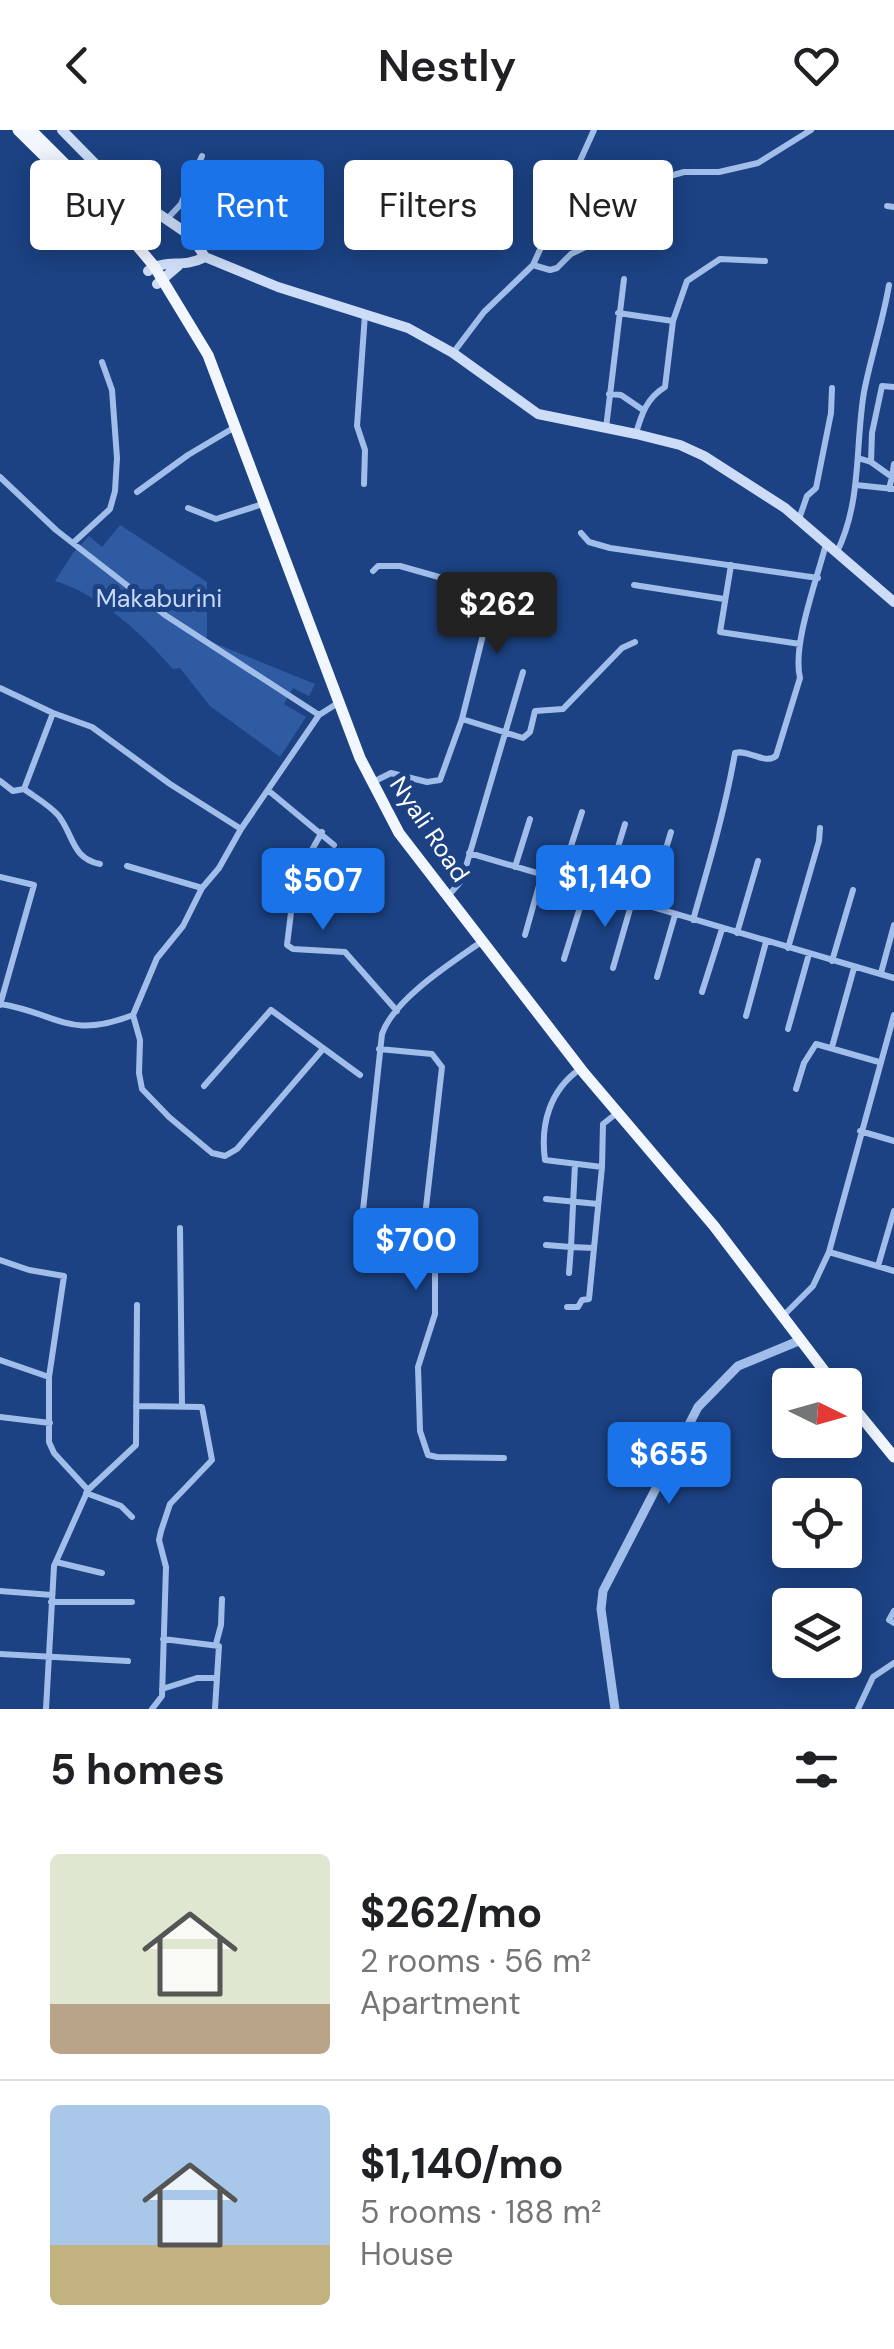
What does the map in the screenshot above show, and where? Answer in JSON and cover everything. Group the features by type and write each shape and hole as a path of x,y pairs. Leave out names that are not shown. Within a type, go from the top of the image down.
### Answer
{"highway":[{"name":"Nyali Road","path":"18,130 151,268"},
{"name":"Nyali Road","path":"31,130 88,186 151,268 214,374 338,703 372,783 399,833 581,1069 701,1211 822,1368"},
{"path":"862,1418 894,1458"}],"main road":[{"path":"62,130 116,185 191,236 205,257 278,286 408,328 452,353 538,414 636,434 680,446 717,462 773,499 894,602"},
{"path":"161,282 178,266 205,257"},
{"path":"151,268 178,266"}],"street":[{"path":"452,353 484,312 533,265 594,130"},
{"path":"533,265 557,268 571,254 598,241 615,224 629,196 652,181 684,172 719,172 758,162 811,130"},
{"path":"168,218 181,204 202,156"},
{"path":"636,434 643,410 654,394 665,387 673,321 687,280 720,259 765,261"},
{"path":"606,429 624,279"},
{"path":"837,552 856,485 865,386 880,336 889,285"},
{"path":"364,484 364,450 357,426 365,313"},
{"path":"618,313 673,321"},
{"path":"73,543 110,509 115,491 112,390 102,362"},
{"path":"871,462 872,433 882,386 894,387"},
{"path":"799,521 807,496 816,488 832,388"},
{"path":"609,394 622,395 643,410"},
{"path":"137,492 236,427"},
{"path":"858,458 892,477"},
{"path":"856,485 892,489 894,464"},
{"path":"0,478 73,543 191,634 319,715"},
{"path":"188,508 216,519 263,504"},
{"path":"581,534 589,542 610,548 818,578"},
{"path":"693,920 718,838 735,753 768,760 776,756 800,678 800,644 826,544"},
{"path":"372,783 391,772 428,782 440,780 462,719 483,640 484,618 469,605 466,587 460,583 390,564 374,571"},
{"path":"731,565 720,632 800,644"},
{"path":"634,586 724,599"},
{"path":"462,719 524,738 530,732 536,711 563,709 622,648 635,642"},
{"path":"447,897 462,880 523,672"},
{"path":"0,688 92,727 241,829"},
{"path":"323,1049 237,1149 230,1155 220,1155 170,1118 142,1088 140,1040 133,1016 156,958 183,926 202,888 319,715 338,703"},
{"path":"24,789 53,713"},
{"path":"0,781 12,791 24,789 58,816 70,834 74,850 84,860 100,864"},
{"path":"269,791 334,845"},
{"path":"560,880 582,812"},
{"path":"515,867 530,820"},
{"path":"604,893 625,824"},
{"path":"788,948 820,828"},
{"path":"322,832 295,880 287,945 292,949 344,952 397,1010"},
{"path":"648,906 671,832"},
{"path":"469,853 894,978"},
{"path":"737,933 758,862"},
{"path":"127,866 202,888"},
{"path":"525,935 542,875"},
{"path":"0,877 34,885 0,1005 22,1008 81,1028 133,1016"},
{"path":"564,959 586,888"},
{"path":"832,961 853,890"},
{"path":"613,968 632,902"},
{"path":"658,977 675,914"},
{"path":"880,973 894,925"},
{"path":"702,992 722,929"},
{"path":"424,1225 370,1217 363,1210 379,1049 386,1025 397,1010 482,941"},
{"path":"746,1016 766,942"},
{"path":"788,1029 808,954"},
{"path":"832,1047 854,968"},
{"path":"204,1086 271,1010 360,1075"},
{"path":"783,1315 813,1286 829,1252 894,1014"},
{"path":"796,1089 804,1063 816,1044 879,1062"},
{"path":"379,1049 432,1054 442,1068 424,1225 434,1243 435,1314 418,1366 422,1446 428,1455 437,1457 504,1458"},
{"path":"581,1069 563,1081 550,1104 543,1143 545,1160 602,1167"},
{"path":"567,1308 578,1307 582,1300 589,1299 604,1124 617,1113"},
{"path":"860,1132 894,1141"},
{"path":"569,1273 575,1164"},
{"path":"546,1200 598,1204"},
{"path":"878,1266 894,1212"},
{"path":"180,1228 182,1406"},
{"path":"546,1245 594,1248"},
{"path":"829,1252 894,1271"},
{"path":"0,1260 64,1276 49,1377 50,1442 87,1492 122,1506 132,1517"},
{"path":"46,1709 56,1562 87,1492 136,1445 136,1305"},
{"path":"615,1709 601,1609 603,1591 698,1407 738,1366 800,1340"},
{"path":"0,1360 49,1377"},
{"path":"136,1406 198,1405 204,1409 212,1452 212,1460 170,1504 164,1517 159,1540 166,1568 162,1690 161,1700 152,1709"},
{"path":"0,1417 50,1423"},
{"path":"56,1562 102,1573"},
{"path":"0,1591 132,1602"},
{"path":"215,1709 220,1652 216,1644 222,1625 222,1600"},
{"path":"894,1611 890,1620 894,1623"},
{"path":"163,1639 216,1644"},
{"path":"0,1654 128,1661"},
{"path":"858,1709 873,1677 894,1664"},
{"path":"162,1690 197,1678 217,1678"}],"green space":[{"name":"Makaburini","path":"120,525 207,582 207,640 315,684 309,696 293,688 284,704 306,717 280,757 210,706 180,668 173,669 120,617 89,596 55,581 89,536 102,547"}]}
